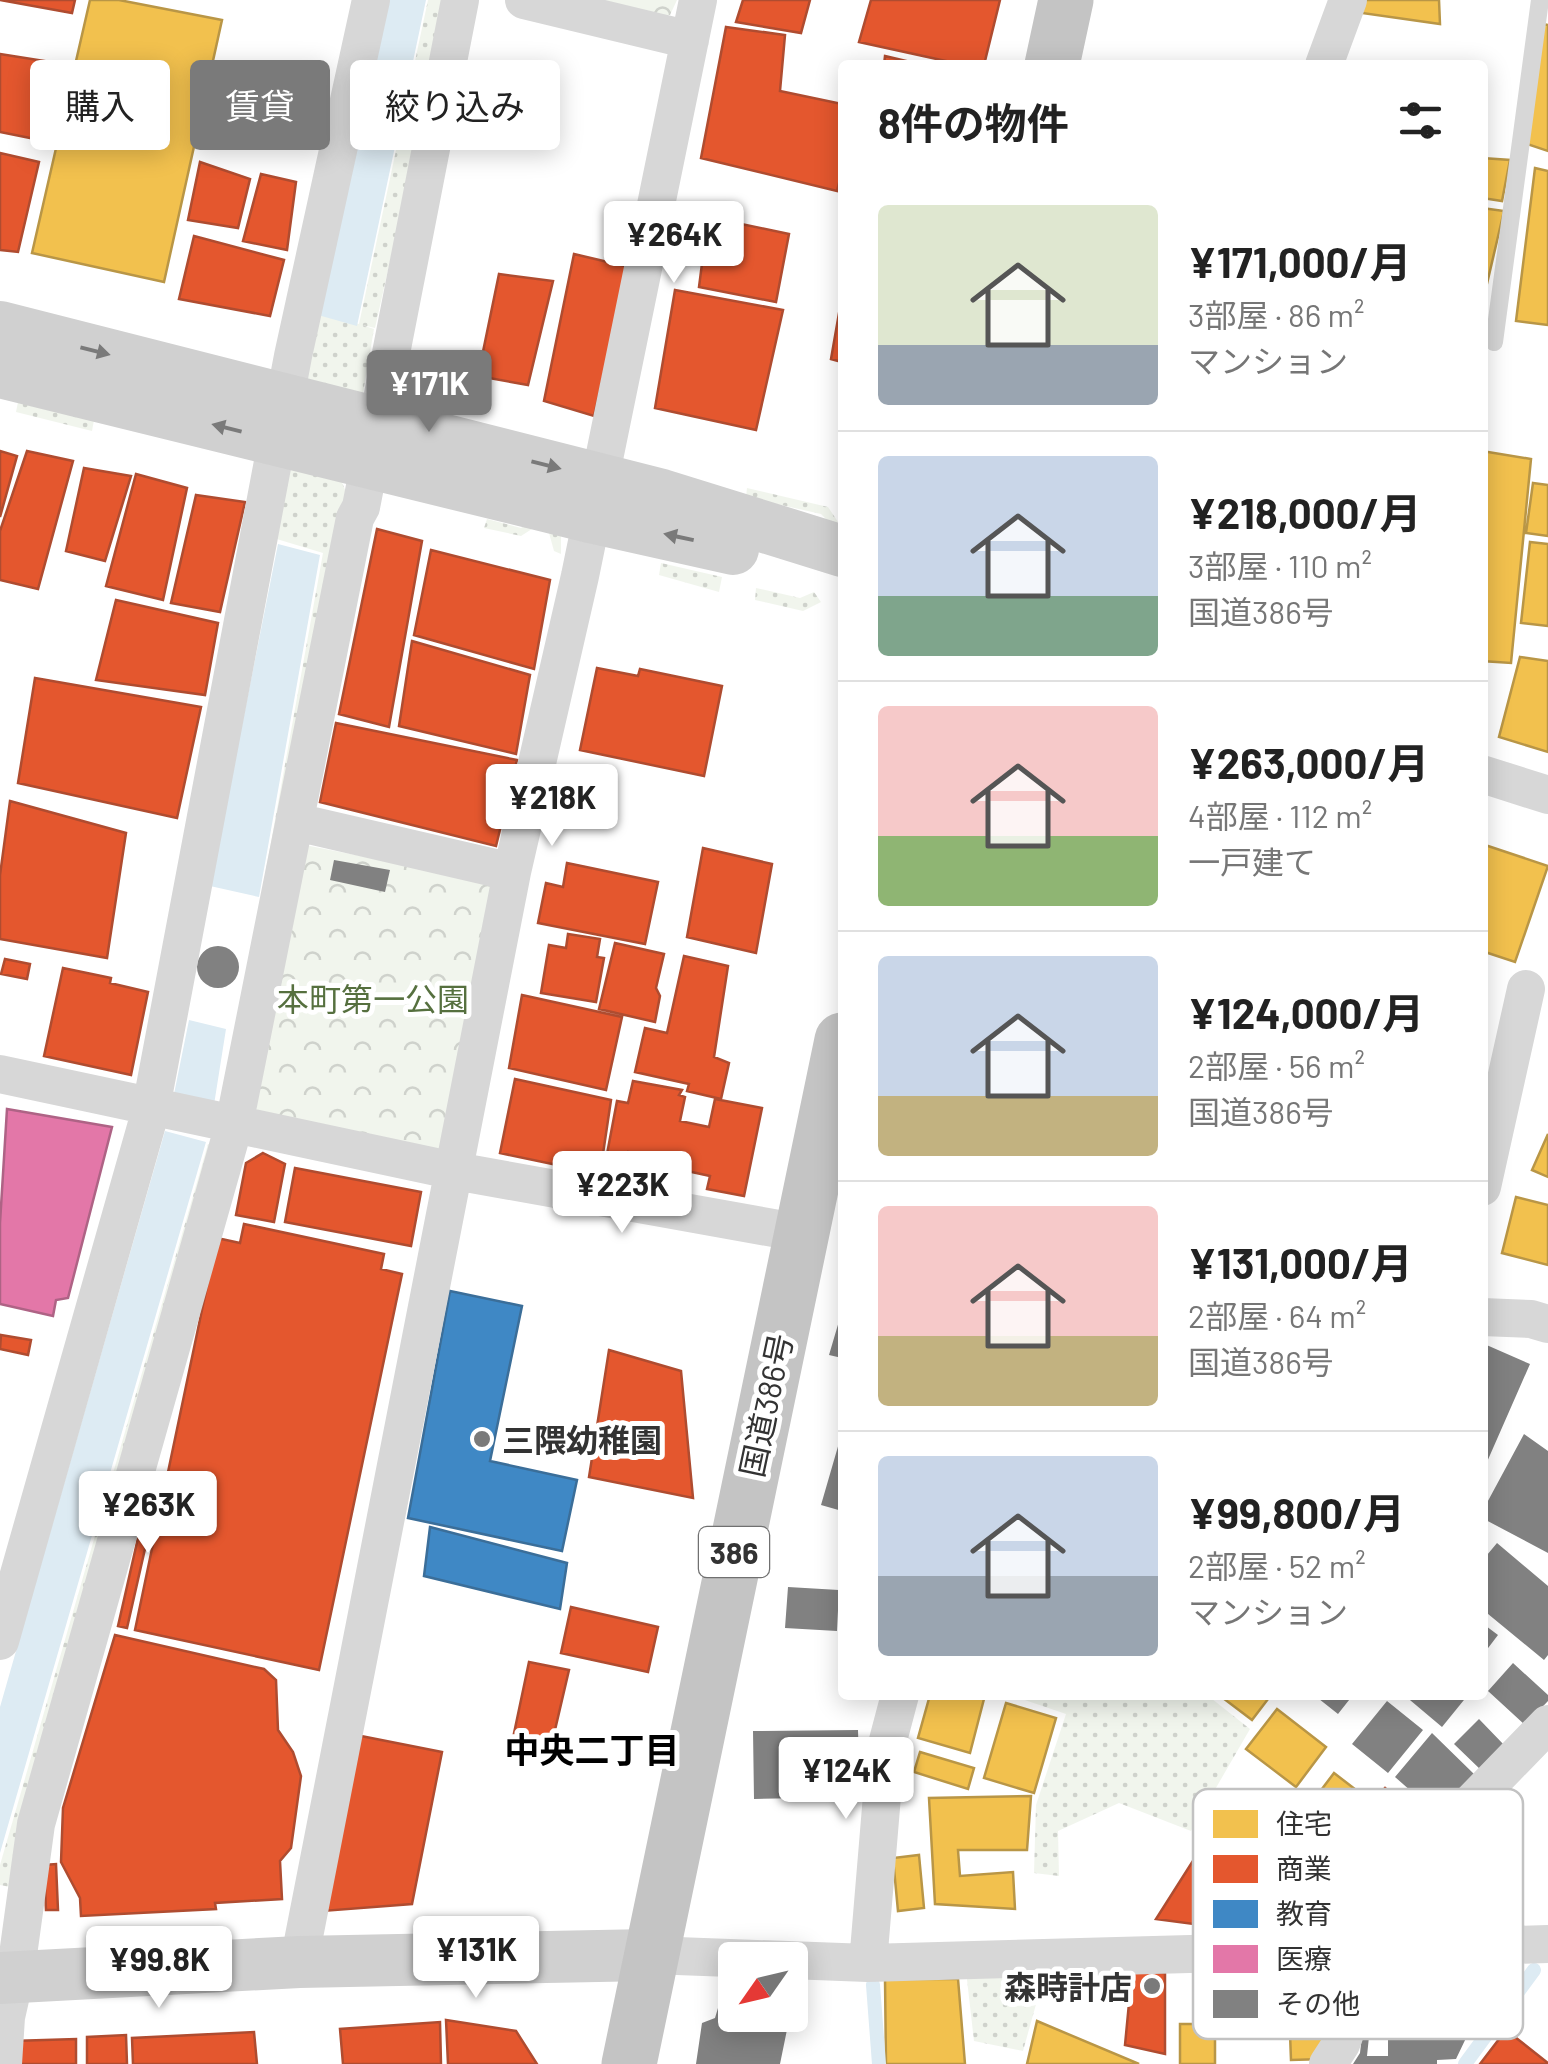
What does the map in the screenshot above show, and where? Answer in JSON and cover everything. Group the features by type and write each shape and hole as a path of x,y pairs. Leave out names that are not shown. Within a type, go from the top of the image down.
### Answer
{"highway":[{"path":"1053,60 1066,0"},
{"name":"国道386号","path":"629,2064 838,1059"}],"street":[{"path":"0,1641 152,1105 281,420 371,0"},
{"path":"2,2064 8,1977 36,1824 234,1124 355,518 375,443 460,0"},
{"path":"524,0 690,40"},
{"path":"299,1962 512,872 580,576 698,0"},
{"path":"1326,60 1348,0"},
{"path":"0,328 281,420"},
{"path":"0,372 281,420 595,498 838,550"},
{"path":"595,498 838,571"},
{"path":"1488,776 1548,795"},
{"path":"296,822 512,872"},
{"path":"1488,1161 1526,989"},
{"path":"0,1074 456,1172 801,1234"},
{"path":"1488,1317 1531,1319 1548,1324"},
{"path":"868,1963 886,1748 899,1700"},
{"path":"1485,1789 1548,1724"},
{"path":"1523,1945 1548,1944"},
{"path":"8,1977 299,1962 650,1955 868,1963 1193,1955"},
{"path":"1328,2064 1343,2039"}],"lane":[{"path":"1494,342 1540,0"}],"green space":[{"path":"428,0 449,0 435,60 415,60"},
{"path":"568,0 677,0 670,15 664,18"},
{"path":"396,150 415,150 375,328 362,325 374,329 362,399 302,399 318,313 359,324"},
{"path":"18,402 94,420 92,431 16,412"},
{"path":"301,461 338,473 346,492 261,898 323,553 270,537 276,477"},
{"path":"747,488 828,507 838,522 833,526 821,514 746,497"},
{"path":"534,518 561,535 561,554 554,551 549,533 535,527 521,536 484,528 487,519 521,528"},
{"path":"661,563 722,577 719,592 659,575"},
{"path":"756,588 800,598 814,592 821,602 803,611 755,600"},
{"name":"本町第一公園","path":"305,845 492,882 438,1160 256,1110"},
{"path":"208,1144 225,1147 21,1889 0,1885 0,1865"},
{"path":"1025,1700 1213,1700 1250,1729 1215,1789 1193,1789 1191,1831 1119,1803 1058,1831 1059,1876 1034,1873 1036,1805 1066,1714"},
{"path":"966,1971 1045,1972 1023,2051 974,2041"}],"shaded area":[{"path":"380,0 426,0 413,60 368,60"},
{"path":"350,150 394,150 357,326 318,315"},
{"path":"278,544 320,555 259,897 210,886"},
{"path":"189,1020 226,1029 213,1111 173,1099"},
{"path":"165,1131 206,1142 0,1853 0,1707"}],"building: 住宅":[{"path":"90,0 119,0 222,20 213,60 190,60 190,150 193,150 164,282 32,253 56,150 170,150 170,60 76,60"},
{"path":"1362,0 1439,0 1440,24 1362,13"},
{"path":"1538,23 1548,25 1548,151 1524,143"},
{"path":"1488,158 1510,160 1502,201 1488,199"},
{"path":"1535,168 1548,171 1548,325 1516,321"},
{"path":"1488,209 1504,211 1488,279"},
{"path":"1488,452 1531,459 1511,663 1488,661"},
{"path":"1533,483 1548,485 1548,536 1526,533"},
{"path":"1530,542 1548,544 1548,626 1521,623"},
{"path":"1520,657 1548,661 1548,752 1499,737"},
{"path":"1488,846 1548,866 1515,962 1488,953"},
{"path":"1548,1134 1548,1177 1532,1170"},
{"path":"1516,1197 1548,1205 1548,1265 1502,1253"},
{"path":"929,1700 984,1700 970,1753 918,1738"},
{"path":"1226,1700 1267,1700 1252,1720"},
{"path":"1006,1703 1056,1718 1034,1793 984,1778"},
{"path":"1277,1709 1326,1747 1296,1787 1246,1749"},
{"path":"920,1752 974,1768 968,1789 914,1772"},
{"path":"1334,1773 1355,1789 1322,1789"},
{"path":"1031,1796 1027,1850 958,1850 960,1876 1013,1872 1015,1909 935,1904 929,1798"},
{"path":"919,1855 924,1908 898,1911 893,1858"},
{"path":"885,1979 958,1979 965,2064 886,2064"},
{"path":"1037,2021 1139,2064 1027,2064"},
{"path":"1180,2024 1193,2024 1193,2039 1215,2039 1215,2064 1180,2064"},
{"path":"1290,2039 1325,2039 1325,2059 1291,2060"}],"building: 商業":[{"path":"0,0 75,0 72,13"},
{"path":"743,0 810,0 801,33 736,22"},
{"path":"871,0 1000,0 985,60 941,60 859,42"},
{"path":"726,27 785,35 780,91 838,103 837,191 701,158"},
{"path":"0,54 38,60 30,60 30,138 0,132"},
{"path":"0,153 39,162 18,252 0,250"},
{"path":"200,162 250,179 238,228 188,220"},
{"path":"261,174 296,182 287,250 243,241"},
{"path":"708,217 789,234 776,302 699,287"},
{"path":"194,236 284,260 270,316 179,299"},
{"path":"574,254 629,267 594,416 544,401"},
{"path":"499,274 553,281 528,385 478,376"},
{"path":"675,290 783,310 756,430 655,408"},
{"path":"838,319 838,361 831,359"},
{"path":"0,451 17,456 0,517"},
{"path":"27,451 73,461 38,589 0,580 0,531"},
{"path":"84,468 131,476 105,561 66,551"},
{"path":"136,474 187,488 163,600 106,586"},
{"path":"196,495 245,502 220,612 171,603"},
{"path":"377,529 422,541 389,727 339,714"},
{"path":"431,550 550,580 534,669 414,635"},
{"path":"116,600 218,623 205,695 96,680"},
{"path":"412,641 530,675 516,754 399,726"},
{"path":"597,668 638,676 640,669 722,686 704,776 580,750"},
{"path":"35,678 201,707 177,818 18,783"},
{"path":"336,723 517,760 496,846 320,802"},
{"path":"10,801 126,833 107,958 0,939 0,875"},
{"path":"703,848 772,864 756,953 687,937"},
{"path":"567,863 658,882 645,944 538,923 546,883 563,887"},
{"path":"568,934 600,939 597,957 604,958 596,1002 541,993 549,945 566,948"},
{"path":"615,943 664,954 656,988 660,996 655,1022 599,1009"},
{"path":"684,956 728,966 714,1057 729,1063 721,1099 687,1091 689,1084 635,1072 645,1028 667,1033"},
{"path":"5,959 30,964 27,979 1,974"},
{"path":"63,968 111,978 110,983 148,992 131,1075 44,1056"},
{"path":"522,995 622,1017 606,1090 509,1068"},
{"path":"515,1079 611,1100 600,1174 500,1153"},
{"path":"633,1081 682,1090 679,1095 685,1097 680,1121 709,1127 715,1099 762,1108 744,1196 707,1189 710,1176 669,1167 671,1160 628,1152 624,1174 604,1170 617,1101 628,1103"},
{"path":"263,1153 285,1164 274,1222 236,1215 246,1163"},
{"path":"645,1162 666,1166 663,1180 643,1176"},
{"path":"295,1168 421,1192 411,1246 285,1222"},
{"path":"244,1224 384,1254 381,1269 402,1274 319,1670 135,1630 217,1238 240,1243"},
{"path":"1,1335 31,1340 28,1355 0,1349"},
{"path":"609,1350 681,1371 693,1498 589,1477"},
{"path":"143,1516 152,1518 127,1628 118,1626"},
{"path":"571,1607 658,1627 648,1672 561,1653"},
{"path":"115,1635 264,1669 276,1680 278,1730 293,1752 301,1776 291,1848 280,1861 282,1899 215,1903 216,1909 81,1916 80,1898 61,1862 63,1808"},
{"path":"529,1662 569,1670 551,1747 513,1738"},
{"path":"356,1735 442,1752 412,1904 323,1911"},
{"path":"1193,1861 1193,1924 1156,1919"},
{"path":"56,1864 58,1910 46,1910 44,1865"},
{"path":"1132,1972 1165,1973 1165,2054 1125,2045"},
{"path":"446,2020 516,2031 537,2064 448,2064"},
{"path":"440,2022 441,2064 343,2064 340,2029"},
{"path":"254,2032 257,2064 133,2064 132,2038"},
{"path":"126,2035 127,2064 87,2064 87,2037"},
{"path":"76,2039 76,2064 10,2064 12,2041"},
{"path":"1499,2039 1517,2039 1548,2063 1548,2064 1480,2064"}],"building: 教育":[{"path":"450,1291 522,1306 490,1461 577,1480 562,1551 408,1518"},
{"path":"430,1527 567,1563 560,1609 424,1576"}],"building: 医療":[{"path":"7,1109 112,1127 68,1298 56,1300 53,1316 0,1304"}],"building: その他":[{"path":"334,860 390,870 385,892 330,880"},
{"path":"218,946 233,952 239,967 233,982 218,988 203,982 197,967 203,952"},
{"path":"838,1325 838,1357 829,1355"},
{"path":"1488,1346 1530,1364 1488,1460"},
{"path":"1524,1434 1548,1451 1548,1553 1488,1521 1488,1501"},
{"path":"838,1446 838,1510 821,1505"},
{"path":"1497,1543 1548,1586 1548,1655 1544,1660 1488,1614 1488,1554"},
{"path":"788,1587 838,1590 837,1631 785,1628"},
{"path":"1488,1628 1498,1635 1488,1648"},
{"path":"1513,1663 1548,1695 1548,1701 1525,1725 1488,1691"},
{"path":"1320,1700 1349,1700 1338,1714"},
{"path":"1410,1700 1464,1700 1442,1727"},
{"path":"1387,1701 1423,1730 1388,1773 1352,1744"},
{"path":"1479,1719 1506,1747 1482,1771 1454,1744"},
{"path":"858,1730 860,1797 754,1799 753,1731"},
{"path":"1432,1733 1475,1775 1461,1789 1409,1789 1395,1777"},
{"path":"718,2008 718,2032 787,2032 780,2064 696,2064 702,2023 715,2018"},
{"path":"1362,2039 1369,2039 1367,2056 1388,2056 1388,2039 1466,2039 1456,2059 1437,2060 1437,2064 1353,2064 1360,2053"}],"waterway":[{"path":"1523,1985 1534,1970"},
{"path":"873,1985 879,2064"},
{"path":"1465,2064 1483,2039"}],"place":[{"name":"三隈幼稚園","path":"482,1439"},
{"name":"森時計店","path":"1152,1986"}],"district":[{"name":"中央二丁目","path":"592,1749"}]}
